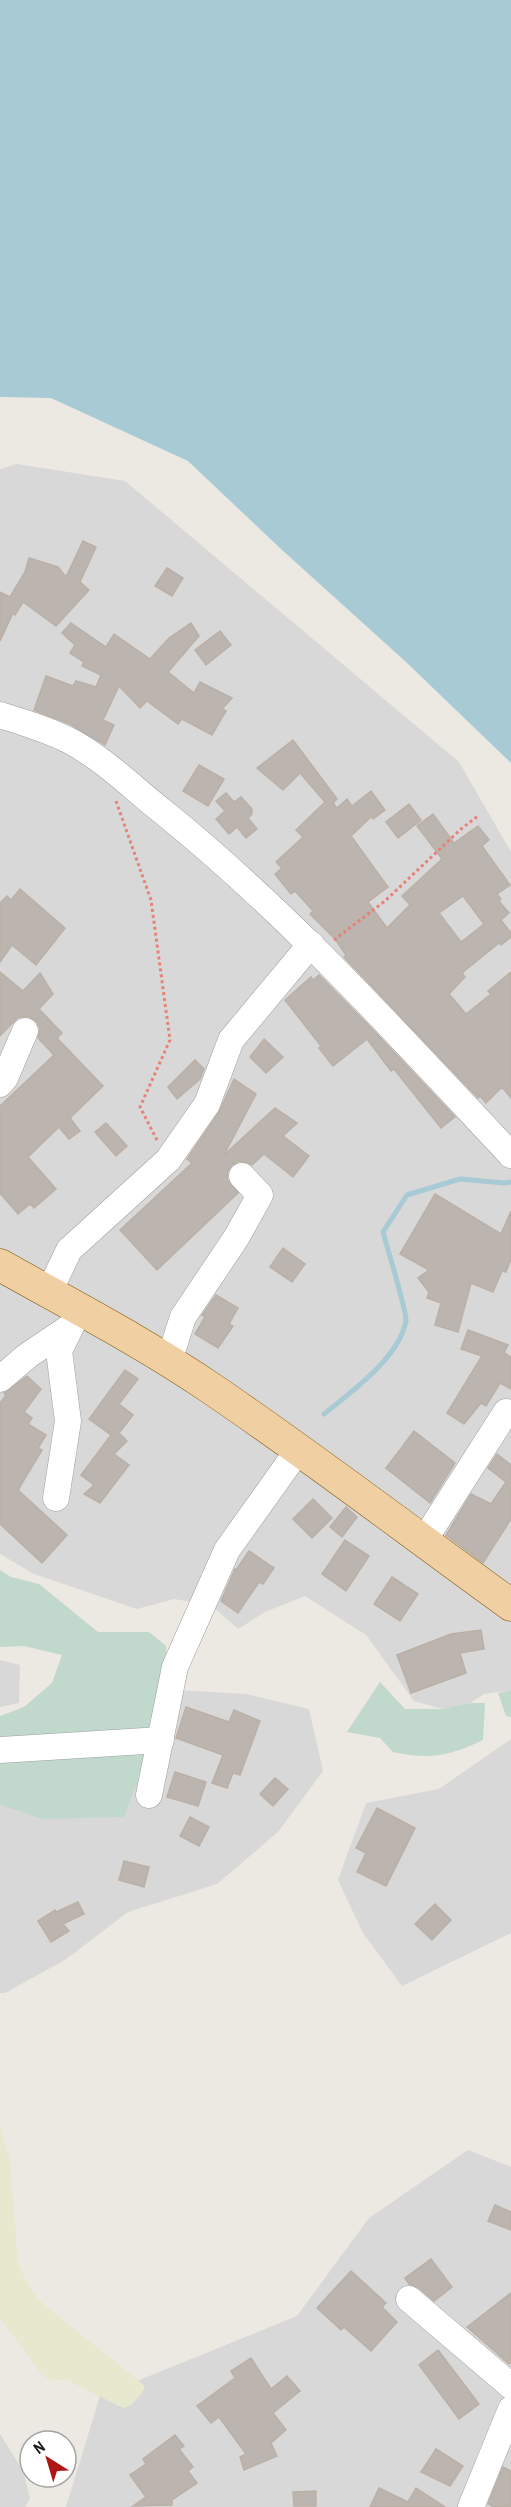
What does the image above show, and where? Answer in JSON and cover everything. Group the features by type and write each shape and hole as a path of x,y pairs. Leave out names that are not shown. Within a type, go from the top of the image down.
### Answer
{"main road":[{"path":"0,1265 49,1292 75,1318 169,1361 300,1449 511,1605"}],"street":[{"path":"0,715 45,729 74,744 99,761 188,832 273,907 511,1155"},
{"path":"49,1292 69,1250 168,1160 207,1104 231,1040 314,948"},
{"path":"0,1084 5,1078 25,1031"},
{"path":"169,1361 183,1317 236,1239 260,1195 242,1176"},
{"path":"0,1379 75,1318"},
{"path":"56,1498 68,1421 59,1351 75,1318"},
{"path":"423,1542 506,1412"},
{"path":"149,1795 175,1667 227,1550 300,1449"},
{"path":"0,1750 160,1740"},
{"path":"409,2299 511,2386"},
{"path":"471,2507 511,2409"}],"path":[{"path":"99,761 125,824 151,900 170,1040 140,1107 168,1160"},
{"path":"314,948 385,901 461,829 478,816"}],"shaded area":[{"path":"17,464 125,481 459,762 511,852 511,1690 484,1694 470,1703 442,1709 414,1701 366,1635 305,1596 265,1612 238,1629 211,1605 174,1599 137,1609 34,1574 0,1554 0,469"},
{"path":"0,1660 20,1665 19,1703 0,1707"},
{"path":"176,1690 246,1694 309,1709 323,1771 278,1832 217,1884 128,1912 65,1960 5,1993 0,1993 0,1805 42,1819 166,1707"},
{"path":"511,1739 511,1933 402,1986 363,1933 338,1880 366,1803 439,1789"},
{"path":"468,2150 511,2167 511,2507 66,2507 72,2489 78,2489 78,2468 100,2396 297,2316 369,2218"},
{"path":"0,2434 18,2463 18,2489 28,2489 30,2498 25,2507 0,2507"}],"green space":[{"path":"0,1570 11,1577 39,1584 98,1632 149,1632 166,1646 166,1707 124,1817 42,1819 0,1805 0,1716 24,1707 52,1683 62,1655 24,1646 0,1647"},
{"path":"380,1682 405,1709 442,1709 470,1703 485,1703 483,1740 450,1753 418,1756 393,1752 380,1738 347,1732"},
{"path":"511,1690 511,1717 506,1716 498,1693"},
{"path":"0,2126 10,2160 18,2263 32,2291 42,2303 145,2386 131,2405 123,2408 67,2380 50,2380 43,2376 0,2318"}],"water":[{"path":"0,0 511,0 511,763 406,662 188,461 51,398 0,397"}],"building":[{"path":"83,541 96,547 80,582 89,590 56,626 23,602 15,615 13,613 0,641 0,592 10,597 25,572 29,558 58,567 66,577"},
{"path":"167,568 183,578 172,596 155,586"},
{"path":"71,623 106,647 114,634 150,659 169,638 191,623 199,636 168,672 194,693 200,682 232,698 222,709 226,711 212,735 182,719 178,724 147,701 140,708 119,686 103,720 114,725 105,745 70,724 34,710 46,676 73,686 76,681 96,687 101,675 82,666 84,662 70,653 75,645 62,633"},
{"path":"220,631 231,645 206,665 195,650"},
{"path":"293,740 337,799 333,803 337,808 347,799 352,806 371,791 385,810 373,819 372,816 351,836 388,887 368,902 387,928 410,905 402,896 442,859 417,826 433,814 454,843 478,826 489,840 482,846 510,885 497,894 501,899 499,901 509,913 501,920 511,933 511,937 501,945 499,943 462,973 465,977 449,994 466,1014 491,994 488,991 511,972 511,1098 502,1087 486,1103 480,1096 478,1098 344,957 346,955 335,939 310,914 313,911 295,891 291,894 275,874 282,868 276,862 303,837 296,830 325,802 300,773 283,790 257,768","holes":["463,896 484,924 461,942 439,913"]},
{"path":"199,765 224,779 208,806 183,791"},
{"path":"226,793 234,802 241,797 252,809 252,814 248,818 257,829 246,838 237,827 229,834 216,819 225,811 216,801"},
{"path":"409,804 421,820 398,838 386,822"},
{"path":"20,889 65,928 36,965 12,945 0,962 0,903 7,896 11,900"},
{"path":"0,972 23,991 40,973 53,994 39,1009 62,1033 57,1038 103,1086 70,1118 80,1131 69,1139 59,1127 28,1157 56,1189 34,1208 30,1204 18,1214 0,1193 0,1106 54,1055 38,1038 40,1029 37,1022 30,1017 18,1017 0,1036"},
{"path":"319,975 455,1117 441,1128 394,1069 391,1071 367,1039 333,1066 319,1048 321,1046 285,1000 311,977 313,980"},
{"path":"264,1039 283,1057 266,1073 250,1057"},
{"path":"195,1060 204,1069 200,1079 177,1099 168,1087"},
{"path":"234,1079 256,1094 224,1155 275,1108 297,1123 283,1136 309,1156 293,1177 264,1154 252,1165 239,1161 232,1165 227,1179 238,1193 157,1270 120,1230 192,1163 187,1159 219,1112"},
{"path":"106,1123 127,1146 116,1156 95,1132"},
{"path":"435,1194 501,1234 511,1211 511,1259 506,1272 502,1271 493,1292 471,1283 458,1332 435,1325 441,1303 427,1298 429,1292 418,1278 429,1270 400,1254"},
{"path":"283,1248 305,1264 292,1282 270,1267"},
{"path":"216,1295 238,1308 229,1324 233,1326 218,1348 195,1334 205,1317 202,1315"},
{"path":"468,1330 508,1345 504,1353 511,1357 511,1389 500,1383 486,1406 481,1403 464,1424 447,1413 482,1356 461,1349"},
{"path":"125,1370 138,1379 119,1404 133,1415 119,1433 127,1441 114,1454 129,1465 100,1503 84,1494 94,1485 81,1475 111,1435 89,1419"},
{"path":"27,1376 41,1389 24,1412 32,1418 28,1424 46,1435 38,1448 42,1450 18,1490 67,1535 42,1563 0,1524 0,1403 6,1395 4,1393"},
{"path":"414,1431 455,1463 430,1503 386,1468"},
{"path":"497,1454 511,1465 511,1519 483,1563 446,1535 471,1494 491,1504 506,1482 488,1468"},
{"path":"313,1499 332,1518 312,1538 293,1519"},
{"path":"346,1507 357,1517 342,1537 330,1527"},
{"path":"345,1540 369,1556 346,1591 322,1574"},
{"path":"249,1551 274,1568 263,1584 259,1582 238,1613 221,1601 235,1569"},
{"path":"392,1577 418,1594 400,1621 374,1604"},
{"path":"481,1630 484,1649 460,1653 466,1673 411,1693 397,1655 451,1634"},
{"path":"186,1707 229,1722 234,1710 260,1721 240,1775 233,1773 227,1788 212,1783 223,1755 176,1738"},
{"path":"175,1772 206,1782 198,1806 167,1797"},
{"path":"275,1778 288,1789 273,1806 260,1794"},
{"path":"377,1808 415,1828 386,1886 357,1872 366,1853 356,1848"},
{"path":"190,1817 209,1827 199,1846 180,1836"},
{"path":"124,1861 149,1867 144,1887 119,1880"},
{"path":"78,1902 84,1914 63,1924 69,1931 51,1942 38,1921 55,1910 56,1912"},
{"path":"435,1904 451,1920 432,1940 415,1924"},
{"path":"495,2205 511,2212 511,2230 488,2221"},
{"path":"431,2259 452,2287 434,2301 419,2288 409,2284 405,2278"},
{"path":"351,2271 386,2303 382,2307 397,2322 371,2351 344,2327 341,2330 317,2308"},
{"path":"511,2293 511,2362 509,2364 467,2327"},
{"path":"438,2350 479,2404 459,2419 419,2365"},
{"path":"251,2358 271,2389 287,2376 300,2391 273,2413 286,2430 271,2443 277,2456 244,2470 240,2457 246,2454 219,2417 211,2423 197,2406 235,2378 231,2371"},
{"path":"175,2435 184,2446 179,2449 193,2467 188,2471 197,2483 172,2500 172,2505 133,2506 146,2497 130,2475 146,2464 143,2459"},
{"path":"436,2449 463,2466 450,2486 421,2472"},
{"path":"503,2467 511,2471 511,2507 494,2507 488,2504"},
{"path":"379,2488 408,2502 416,2488 445,2507 370,2507"},
{"path":"316,2491 316,2506 294,2506 293,2492"}],"waterway":[{"path":"324,1414 360,1385 384,1361 402,1335 406,1321 405,1315 383,1232 407,1195 460,1179 511,1182"}]}
